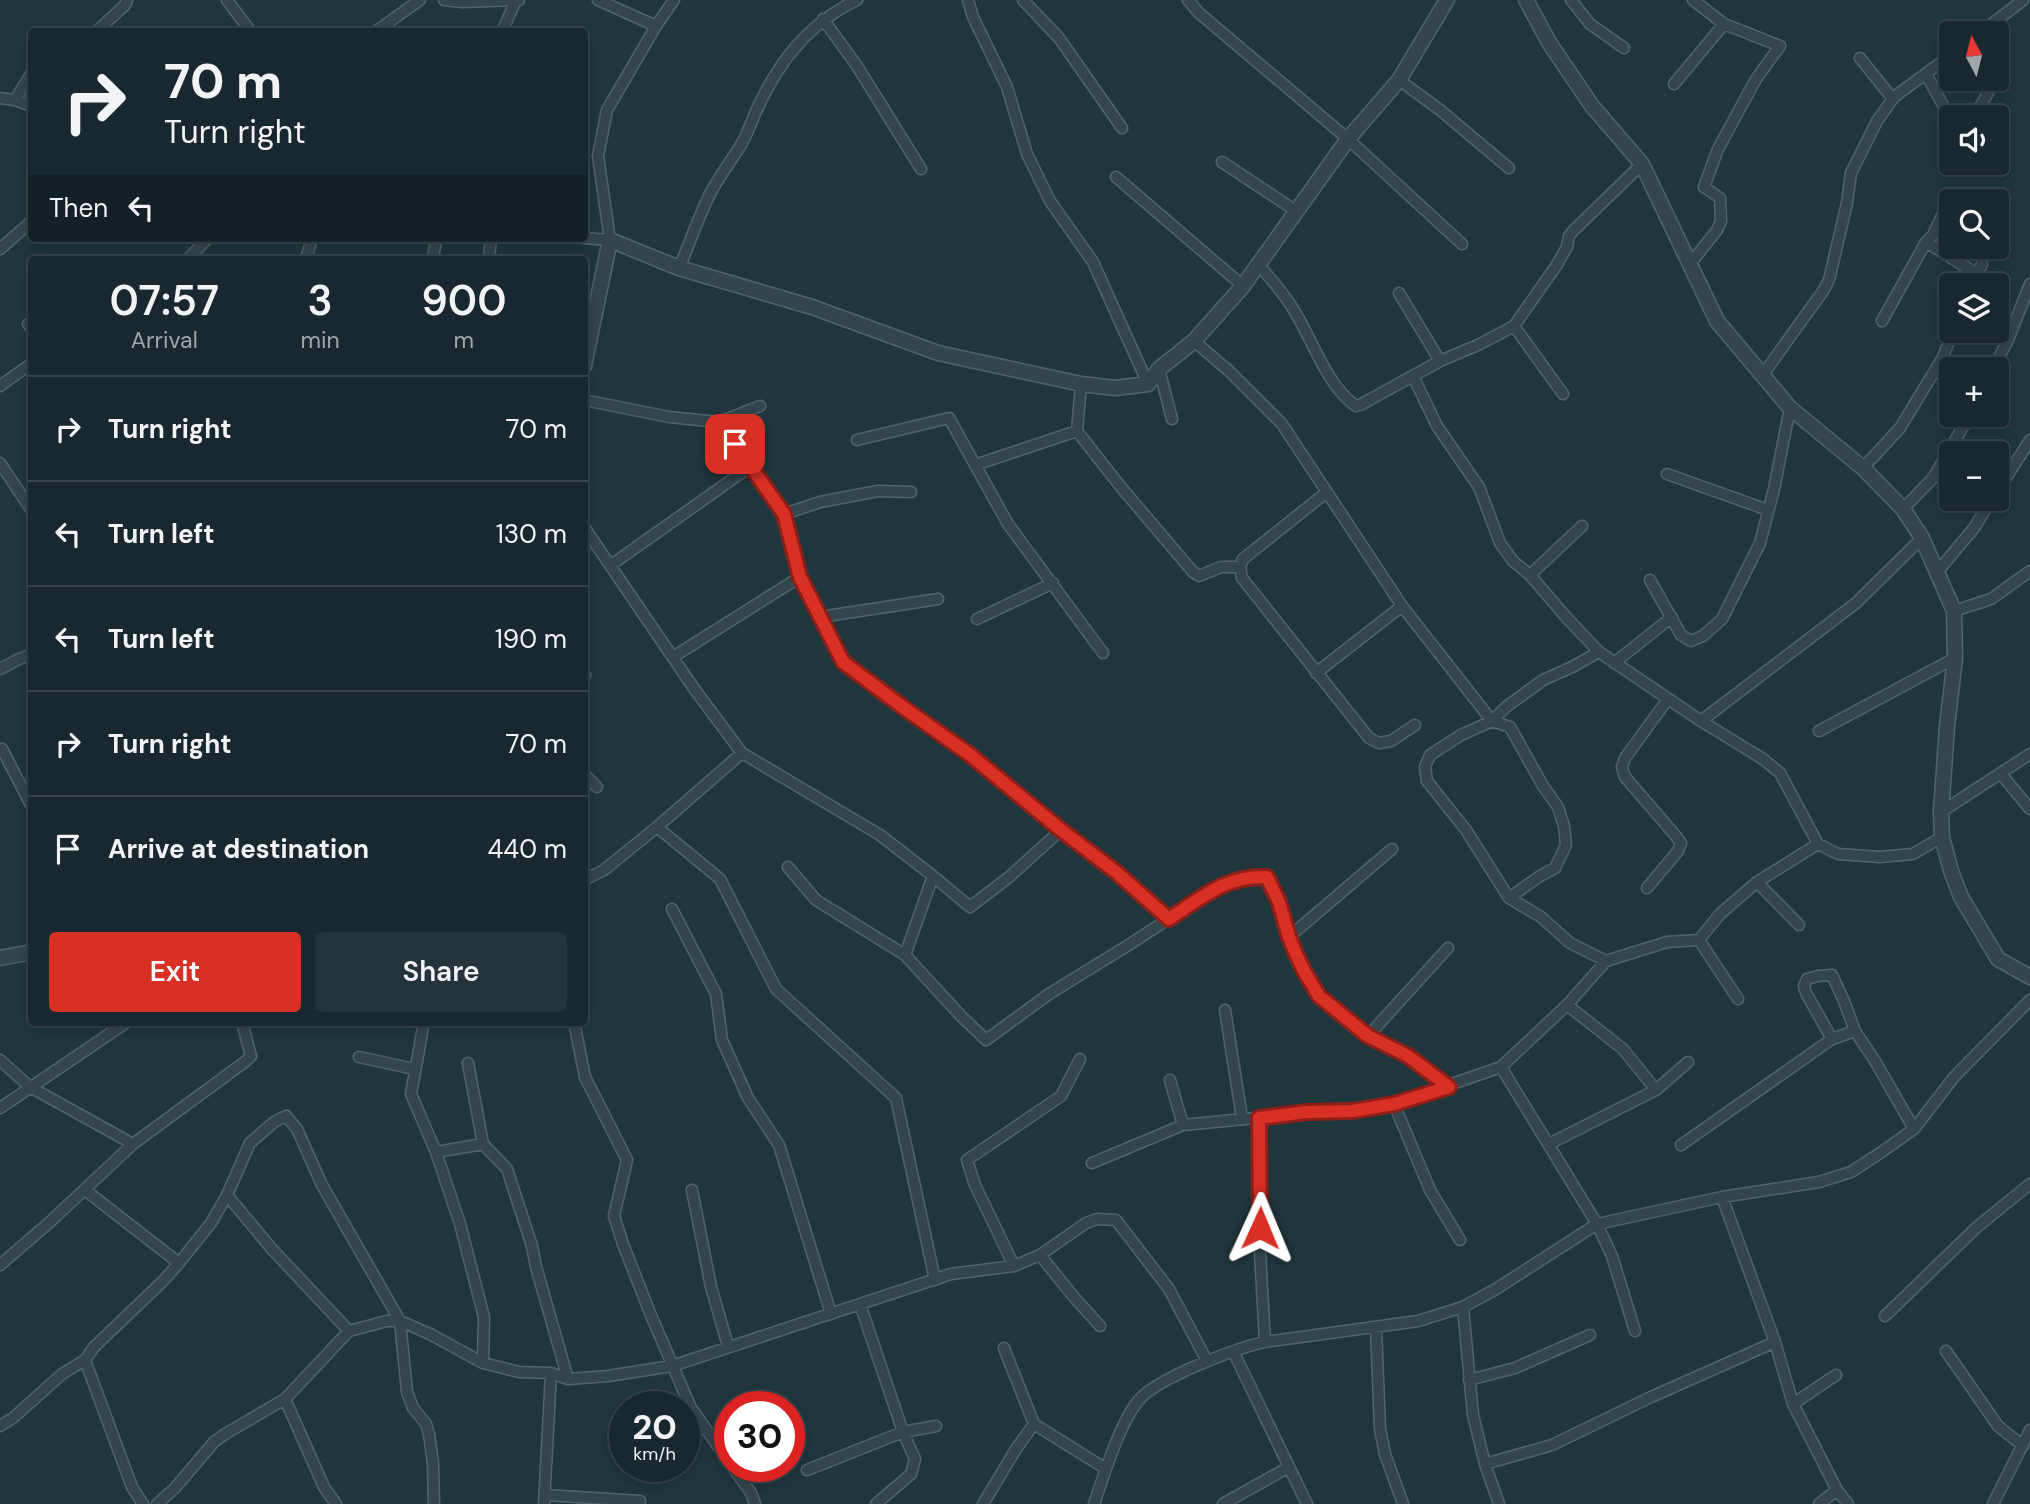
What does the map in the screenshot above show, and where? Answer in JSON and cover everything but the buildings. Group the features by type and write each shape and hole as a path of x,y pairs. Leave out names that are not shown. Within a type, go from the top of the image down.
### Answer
{"street":[{"path":"100,28 127,0"},
{"path":"227,0 248,28"},
{"path":"381,28 420,0"},
{"path":"443,0 517,0 504,28"},
{"path":"598,0 656,26"},
{"path":"588,347 610,240 598,156 601,133 607,110 674,0"},
{"path":"679,268 708,198 724,168 742,143 777,71 800,41 823,19 857,0"},
{"path":"968,0 1007,87 1027,154 1050,201 1093,262 1148,384"},
{"path":"1023,0 1059,38 1122,128"},
{"path":"1188,0 1199,13 1348,139 1462,244"},
{"path":"588,237 610,240 679,268 812,307 939,353 1081,384 1115,388 1148,384 1159,369 1194,341 1243,286 1348,139 1399,80 1447,0"},
{"path":"1526,0 1550,44 1592,106 1642,164 1717,321 1790,408 1863,468 1903,509 1922,538 1954,611 1955,658 1947,726 1941,811 1942,837 1961,897 1998,959 2030,977"},
{"path":"1571,0 1590,24 1624,48"},
{"path":"1690,264 1721,221 1720,198 1704,187 1718,149 1756,79 1780,46 1724,24 1704,5 1693,0"},
{"path":"1996,21 2023,0"},
{"path":"823,19 857,66 921,169"},
{"path":"1674,84 1724,24"},
{"path":"1860,58 1892,98"},
{"path":"1762,376 1824,291 1832,271 1851,173 1877,121 1892,98 1939,64"},
{"path":"1926,74 1943,105"},
{"path":"15,100 28,79"},
{"path":"1399,80 1440,110 1509,168"},
{"path":"1981,105 1988,93"},
{"path":"0,98 28,105"},
{"path":"1222,162 1296,211"},
{"path":"1259,265 1290,304 1329,375 1349,402 1360,405 1440,360 1479,345 1514,326 1556,266 1567,247 1569,236 1642,164"},
{"path":"1116,177 1243,286"},
{"path":"1882,321 1939,222"},
{"path":"0,249 28,224"},
{"path":"191,256 204,242"},
{"path":"1927,242 1980,269 1978,273"},
{"path":"1999,357 2030,284"},
{"path":"1399,293 1440,360"},
{"path":"1514,326 1563,394"},
{"path":"1194,341 1229,371 1282,424 1402,606 1492,721 1510,727 1558,807 1566,845 1555,869 1509,898"},
{"path":"1863,468 1900,428 1943,357 1948,343"},
{"path":"0,386 28,366"},
{"path":"1159,369 1172,419"},
{"path":"1413,376 1437,426 1479,487 1500,543 1513,561 1530,575 1599,652 1763,759 1780,773 1818,844 1838,854 1913,855 1942,837"},
{"path":"1081,384 1077,431 1193,572 1199,576 1221,567 1240,567"},
{"path":"588,401 669,417 719,422 760,406"},
{"path":"1650,580 1681,635 1691,641 1703,636 1722,619 1760,543 1790,408"},
{"path":"857,440 949,418 1008,524 1103,653"},
{"path":"719,422 784,514 800,577 843,662 969,754 1116,872 1169,919"},
{"path":"1903,509 1933,478 1963,427"},
{"path":"975,465 1077,431"},
{"path":"2009,473 2030,440"},
{"path":"0,463 4,478 28,506"},
{"path":"611,565 751,466"},
{"path":"1667,474 1769,510"},
{"path":"784,514 820,502 878,491 911,492"},
{"path":"1327,492 1243,559 1240,567 1242,578 1369,738 1379,743 1391,740 1415,725"},
{"path":"1938,571 1985,511"},
{"path":"1530,575 1582,526"},
{"path":"588,533 741,753 880,835 970,907 1009,877 1061,830"},
{"path":"1702,721 1856,603 1922,538"},
{"path":"1954,611 1991,599 2030,570"},
{"path":"673,657 800,577"},
{"path":"977,619 1053,583"},
{"path":"820,617 938,599"},
{"path":"1316,673 1402,606"},
{"path":"1614,663 1672,617"},
{"path":"1599,652 1543,680 1492,721 1430,755 1425,767 1427,781 1466,830 1509,898 1541,917 1570,943 1606,961"},
{"path":"0,669 28,656"},
{"path":"1819,732 1955,658"},
{"path":"1647,888 1678,851 1681,843 1625,778 1622,767 1625,758 1668,699"},
{"path":"2,749 28,799"},
{"path":"588,878 604,870 657,827 741,753"},
{"path":"1941,811 2030,754"},
{"path":"2001,774 2030,809"},
{"path":"588,778 597,788"},
{"path":"657,827 720,879 776,989 896,1098 935,1280"},
{"path":"1092,1163 1183,1125 1307,1112 1353,1111 1394,1104 1501,1067 1567,1005 1606,961 1667,942 1699,940 1720,914 1757,882 1818,844"},
{"path":"1289,937 1392,849"},
{"path":"788,867 816,900 905,956 986,1040 1049,994 1224,883 1252,876 1267,877 1279,902 1289,937 1319,996 1368,1036 1408,1056 1449,1087"},
{"path":"905,956 933,876"},
{"path":"1757,882 1799,925"},
{"path":"672,909 716,994 722,1040 748,1098 779,1145 831,1314"},
{"path":"1699,940 1738,999"},
{"path":"1368,1036 1448,948"},
{"path":"0,958 28,953"},
{"path":"1832,1039 1806,993 1804,986 1807,979 1832,975 1855,1031 1875,1060 1914,1129"},
{"path":"1094,1504 1129,1415 1146,1392 1207,1361 1234,1353 1242,1347 1418,1321 1463,1307 1597,1224 1722,1197 1819,1182 1850,1172 1914,1129 1954,1077 2030,1000"},
{"path":"1567,1005 1623,1049 1656,1090"},
{"path":"1225,1010 1242,1118"},
{"path":"0,1108 121,1026"},
{"path":"0,1265 133,1144 246,1061 251,1056 243,1026"},
{"path":"423,1026 411,1094 436,1152 460,1224 484,1317 483,1363"},
{"path":"575,1026 585,1077 627,1160 614,1216 672,1366 691,1408 714,1441"},
{"path":"1681,1145 1832,1039 1855,1031"},
{"path":"359,1057 414,1069"},
{"path":"1014,1266 975,1185 967,1160 1061,1096 1080,1059"},
{"path":"0,1060 30,1087 133,1144"},
{"path":"1549,1144 1656,1090 1688,1062"},
{"path":"468,1063 483,1144 508,1169 568,1379"},
{"path":"1501,1067 1597,1224 1612,1256 1634,1331"},
{"path":"1170,1080 1183,1125"},
{"path":"1394,1104 1430,1189 1460,1240"},
{"path":"0,1426 13,1418 62,1374 85,1360 94,1347 163,1281 211,1223 227,1195 250,1143 274,1122 286,1116 297,1129 322,1185 400,1321 407,1392 429,1434 434,1504"},
{"path":"1259,1118 1260,1252 1265,1342"},
{"path":"436,1152 483,1144"},
{"path":"1885,1316 1977,1227 2030,1184"},
{"path":"85,1190 178,1263"},
{"path":"692,1190 711,1287 728,1346"},
{"path":"227,1195 271,1248 349,1331"},
{"path":"1722,1197 1775,1342 1793,1404 1837,1490 1848,1504"},
{"path":"157,1504 175,1488 214,1442 285,1399 349,1331 386,1321 400,1321 483,1363 519,1372 551,1373 568,1379 608,1376 672,1366 951,1274 1014,1266 1040,1255 1086,1223 1097,1219 1116,1220 1169,1289 1207,1361"},
{"path":"1040,1255 1100,1326"},
{"path":"859,1304 903,1432 915,1459 911,1474 876,1504"},
{"path":"1463,1307 1473,1415 1485,1464 1499,1504"},
{"path":"1376,1326 1380,1429 1385,1454 1403,1504"},
{"path":"1469,1380 1515,1368 1590,1335"},
{"path":"1485,1464 1552,1446 1651,1397 1775,1342"},
{"path":"1004,1348 1034,1424 1106,1469"},
{"path":"1946,1351 1998,1426 2023,1446"},
{"path":"1234,1353 1307,1504"},
{"path":"85,1360 132,1487 143,1504"},
{"path":"551,1373 545,1500 640,1501"},
{"path":"1793,1404 1836,1375"},
{"path":"285,1399 324,1487 337,1504"},
{"path":"983,1504 1034,1424"},
{"path":"807,1470 903,1432 936,1426"},
{"path":"1993,1504 2030,1430"},
{"path":"1223,1504 1289,1467"},
{"path":"743,1482 755,1504"},
{"path":"1819,1504 1837,1490"}],"route":[{"path":"735,444 784,514 800,577 843,662 969,754 1116,872 1169,919 1224,883 1252,876 1267,877 1279,902 1296,954 1319,996 1368,1036 1408,1056 1449,1087 1394,1104 1353,1111 1307,1112 1259,1118 1260,1228"}]}
